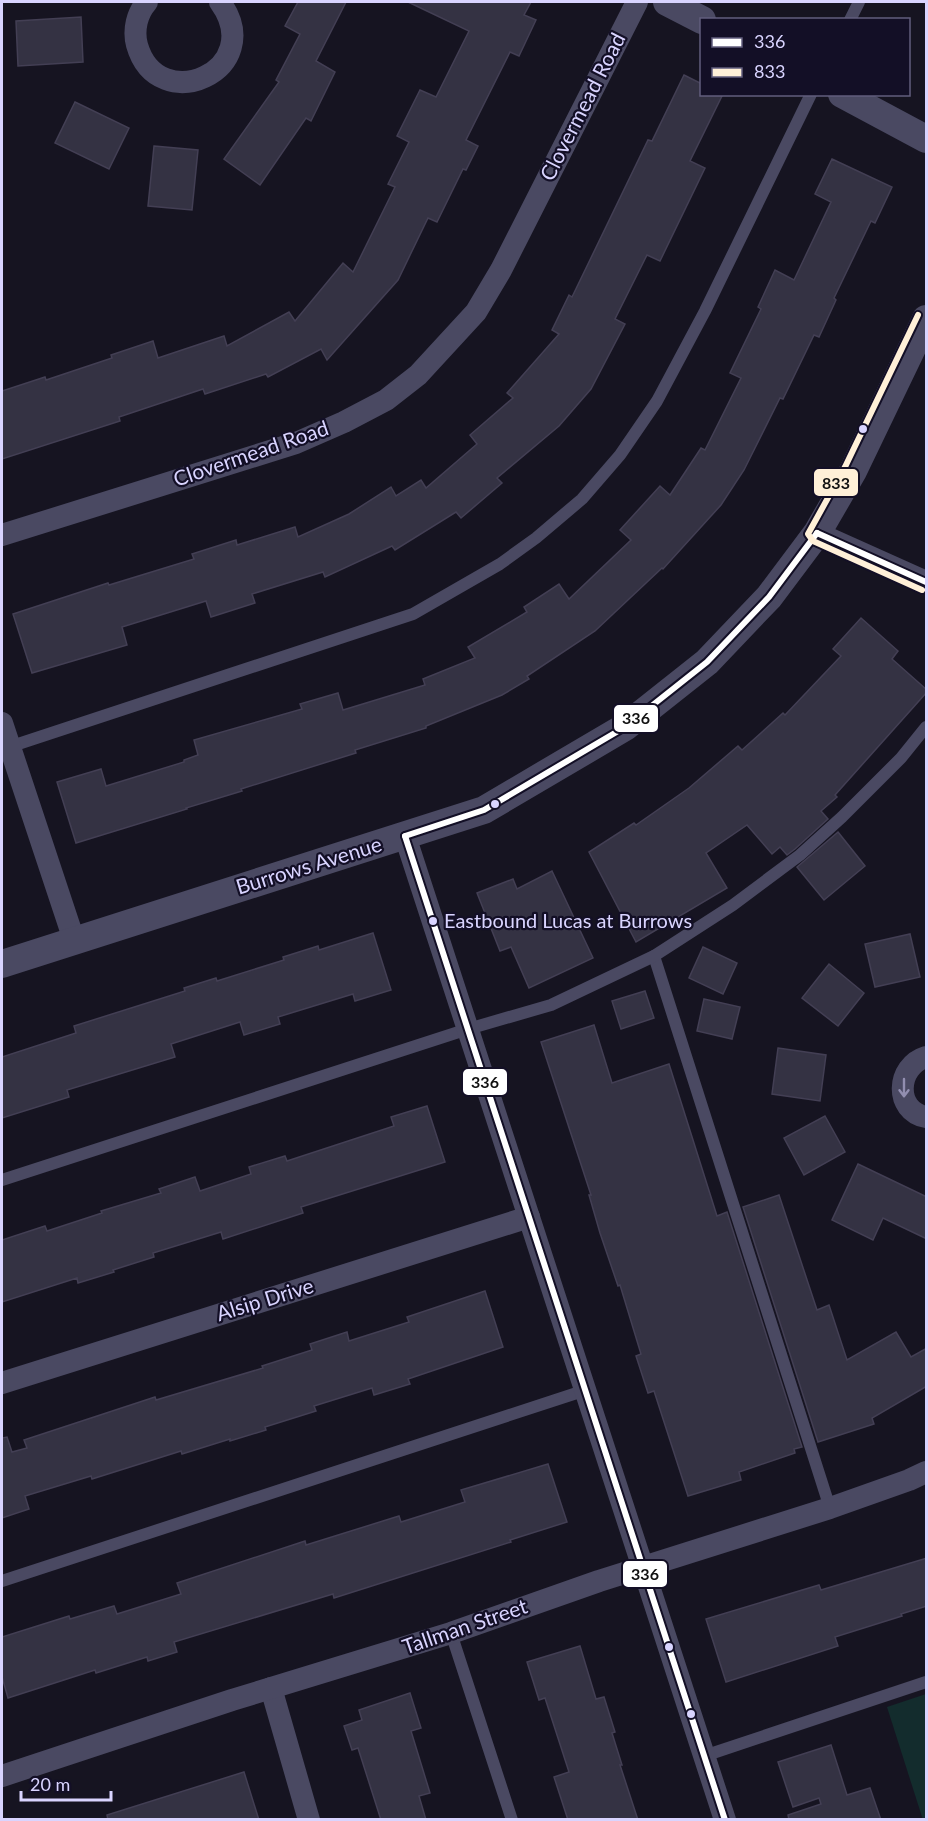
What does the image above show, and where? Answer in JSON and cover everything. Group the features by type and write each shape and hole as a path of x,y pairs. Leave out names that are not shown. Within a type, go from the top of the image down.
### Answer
{"street":[{"path":"147,2 136,24 139,52 155,72 166,79 184,82 202,79 213,73 227,57 233,38 233,28 229,14 220,2"},
{"name":"Clovermead Road","path":"2,535 296,443 386,400 418,375 476,312 501,270 637,2"},
{"path":"666,2 700,19"},
{"path":"846,96 927,139"},
{"name":"Burrows Avenue","path":"2,964 484,810 625,728 707,662 769,597 817,533 853,471 927,319"},
{"path":"817,533 927,582"},
{"path":"2,723 74,940"},
{"path":"405,836 725,1820"},
{"path":"927,1057 911,1065 903,1080 902,1090 908,1107 919,1116 927,1117"},
{"name":"Alsip Drive","path":"2,1383 529,1217"},
{"name":"Tallman Street","path":"2,1776 271,1688 451,1633 599,1581 830,1508 927,1472"},
{"path":"271,1688 309,1820"}],"lane":[{"path":"851,18 859,2"},
{"path":"9,747 413,614 490,570 536,538 582,500 620,455 657,400 705,311 810,96"},
{"path":"2,1180 468,1029 551,1005 654,956 733,905 800,855 901,758 927,727"},
{"path":"654,956 830,1508"},
{"path":"2,1581 586,1390"},
{"path":"451,1633 512,1820"},
{"path":"704,1756 927,1682"}],"green space":[{"path":"926,1694 926,1819 923,1820 887,1707"}],"building":[{"path":"298,2 346,2 316,61 335,72 311,121 306,118 260,185 224,159 279,82 276,80 300,34 285,26"},
{"path":"408,2 531,2 524,15 536,20 519,56 510,52 466,140 478,146 466,170 463,169 437,222 428,218 398,280 327,360 321,349 268,377 266,374 205,394 203,389 119,417 120,421 2,459 2,391 45,377 46,380 112,358 111,355 153,341 158,358 224,336 227,346 289,312 295,321 343,263 353,272 395,187 388,184 409,142 397,136 420,90 436,97 469,31"},
{"path":"81,17 83,62 18,66 16,21"},
{"path":"684,75 700,83 700,96 722,96 690,161 705,168 660,261 647,255 615,319 625,324 591,389 559,426 497,478 502,483 461,518 456,512 395,550 392,546 325,577 323,572 252,594 255,603 211,617 206,601 122,627 127,645 32,673 13,614 108,583 109,585 194,559 192,554 236,540 237,545 295,527 298,537 349,514 391,487 396,496 421,480 426,488 477,444 470,435 513,398 507,393 559,334 552,330 569,295 572,297 648,140 652,141"},
{"path":"75,102 129,128 109,169 55,143"},
{"path":"154,146 198,150 192,210 148,206"},
{"path":"832,159 892,187 875,223 871,221 834,298 836,300 819,337 814,335 783,399 780,398 744,470 721,505 663,569 595,631 527,676 529,679 502,695 426,726 426,728 355,750 356,753 241,789 242,791 76,843 57,782 101,769 106,786 184,762 198,755 194,740 302,709 300,704 338,693 343,710 425,685 423,679 475,658 468,647 527,612 524,607 559,584 569,599 631,540 620,530 660,486 670,495 701,448 705,450 741,378 730,373 761,309 758,307 775,270 794,280 831,202 815,194"},
{"path":"861,618 898,651 892,659 927,692 835,795 837,797 821,811 828,819 795,849 787,855 780,847 772,854 747,825 706,853 727,888 636,942 589,852 634,823 636,825 689,788 738,746 742,750 783,713 785,715 841,656 833,649"},
{"path":"838,832 865,866 824,900 797,867"},
{"path":"552,871 593,958 529,988 511,947 500,951 477,893 513,879 517,889"},
{"path":"373,933 391,990 355,1001 353,994 278,1017 280,1024 244,1035 240,1022 171,1044 175,1057 67,1090 69,1097 2,1118 2,1057 76,1033 74,1026 185,991 184,988 216,978 217,981 284,960 283,957 318,946 319,950"},
{"path":"910,934 920,977 875,987 865,944"},
{"path":"703,947 737,963 723,994 689,978"},
{"path":"829,964 864,993 838,1026 802,998"},
{"path":"645,991 654,1018 621,1029 612,1001"},
{"path":"704,999 740,1007 732,1039 697,1031"},
{"path":"594,1025 612,1083 669,1064 717,1216 727,1212 802,1447 794,1449 795,1453 739,1472 741,1480 688,1496 654,1391 648,1393 636,1356 641,1354 620,1285 618,1286 600,1233 589,1195 591,1195 541,1042"},
{"path":"778,1048 826,1055 820,1101 772,1094"},
{"path":"427,1106 445,1162 301,1207 303,1213 223,1239 221,1232 153,1253 154,1257 113,1270 114,1272 78,1283 77,1278 2,1302 2,1240 45,1226 47,1231 102,1213 101,1211 161,1193 159,1189 195,1177 200,1191 251,1174 249,1167 285,1156 287,1161 394,1126 391,1117"},
{"path":"825,1116 845,1152 804,1175 784,1138"},
{"path":"858,1164 927,1197 927,1239 883,1218 873,1240 832,1220"},
{"path":"779,1195 817,1310 829,1305 847,1360 896,1332 911,1357 927,1348 927,1386 872,1418 874,1424 818,1442 743,1207"},
{"path":"485,1291 503,1347 408,1379 410,1384 374,1395 372,1388 314,1406 316,1411 265,1427 266,1430 182,1454 181,1451 92,1479 91,1476 25,1496 29,1509 2,1518 2,1438 7,1437 12,1452 27,1448 24,1440 155,1397 156,1400 263,1368 262,1366 312,1350 310,1344 347,1332 349,1341 409,1322 407,1317"},
{"path":"548,1464 567,1522 334,1598 333,1594 174,1642 177,1652 148,1661 147,1657 96,1673 95,1670 8,1698 2,1677 2,1637 69,1616 70,1619 114,1606 117,1614 181,1594 177,1583 305,1541 306,1545 399,1516 401,1522 465,1502 461,1490"},
{"path":"927,1558 927,1606 835,1637 838,1646 726,1682 706,1619 819,1585 821,1590"},
{"path":"580,1646 596,1699 604,1697 615,1732 612,1733 622,1765 620,1765 638,1820 568,1820 554,1777 569,1772 545,1698 539,1700 527,1662"},
{"path":"410,1693 421,1728 411,1731 430,1793 419,1796 426,1820 381,1820 358,1748 352,1750 344,1726 362,1720 359,1710"},
{"path":"831,1745 847,1795 870,1788 881,1820 789,1820 788,1815 821,1804 819,1798 793,1807 778,1762"},
{"path":"244,1772 259,1820 108,1820 107,1815"}],"transit line":[{"name":"833","path":"918,315 845,467 808,534 813,541 922,590"},
{"name":"336","path":"817,533 926,582"},
{"name":"336","path":"405,836 484,810 625,727 707,662 769,597 817,533"},
{"name":"336","path":"405,836 725,1820"}],"place":[{"name":"Eastbound Lucas at Burrows","path":"433,921"}]}
